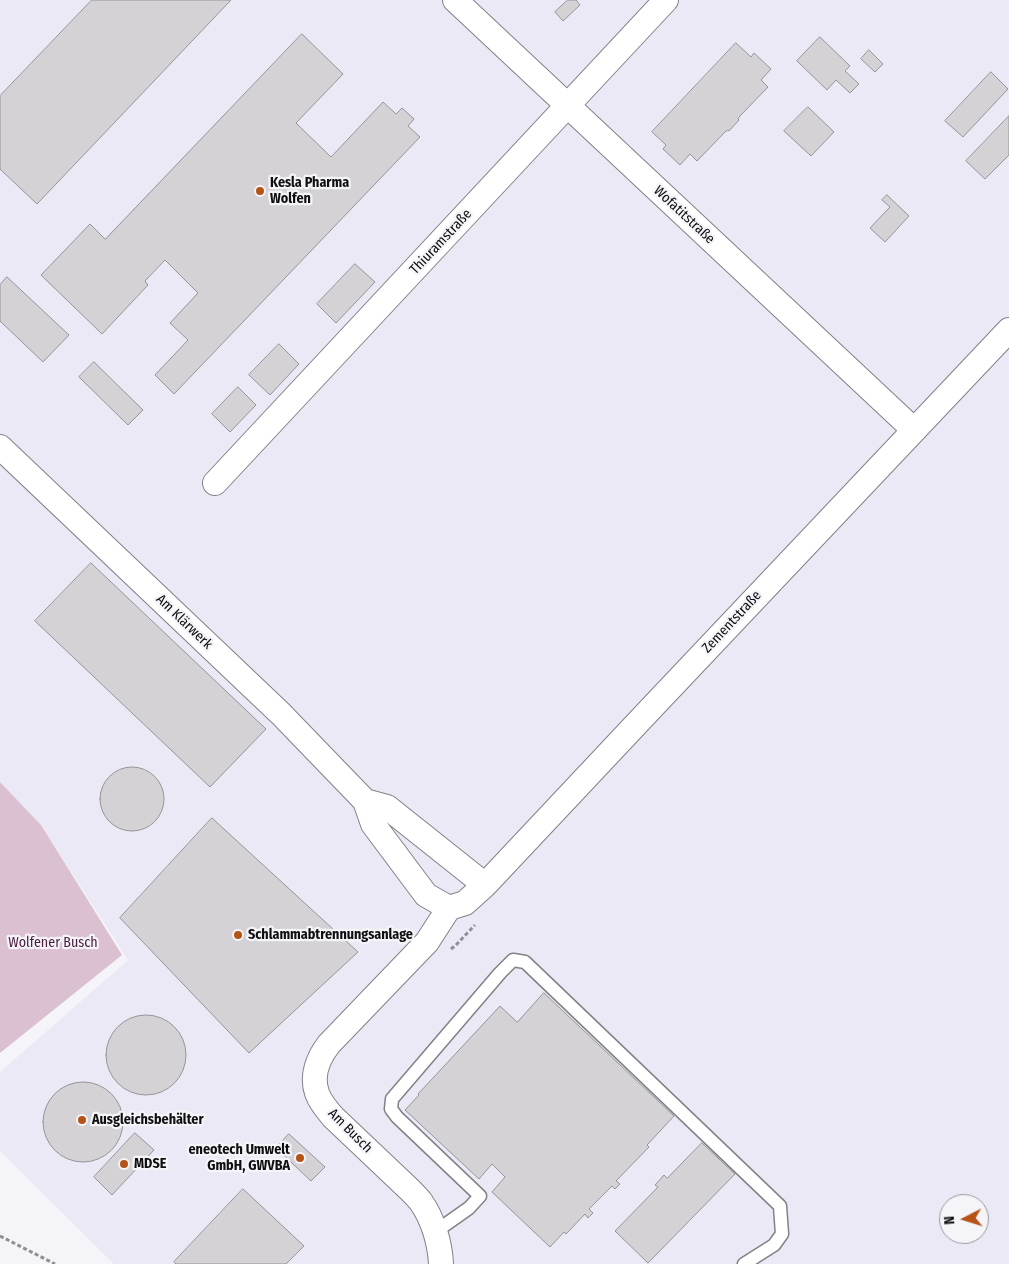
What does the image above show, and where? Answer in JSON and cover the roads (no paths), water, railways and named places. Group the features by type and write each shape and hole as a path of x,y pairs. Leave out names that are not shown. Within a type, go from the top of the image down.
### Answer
{"street":[{"name":"Wofatitstraße","path":"455,0 914,430"},
{"name":"Thiuramstraße","path":"215,484 666,0"},
{"name":"Zementstraße","path":"449,908 465,902 485,885 1009,330"},
{"name":"Am Klärwerk","path":"0,447 281,714 365,801 373,824 426,895 449,908"},
{"name":"Am Klärwerk","path":"365,801 387,807 485,885"},
{"name":"Am Busch","path":"441,1264 435,1232 421,1202 333,1117 316,1092 315,1079 316,1066 328,1044 427,942 449,908"}],"lane":[{"path":"435,1232 469,1208 480,1196 397,1117 391,1109 392,1099 512,960 525,962 780,1206 782,1234 774,1245 744,1264"}],"place":[{"name":"Kesla Pharma Wolfen","path":"260,191"},
{"name":"Schlammabtrennungsanlage","path":"238,935"},
{"name":"Ausgleichsbehälter","path":"82,1120"},
{"name":"eneotech Umwelt GmbH, GWVBA","path":"300,1158"},
{"name":"MDSE","path":"124,1164"}],"park label":[{"name":"Wolfener Busch","path":"53,943"}]}
